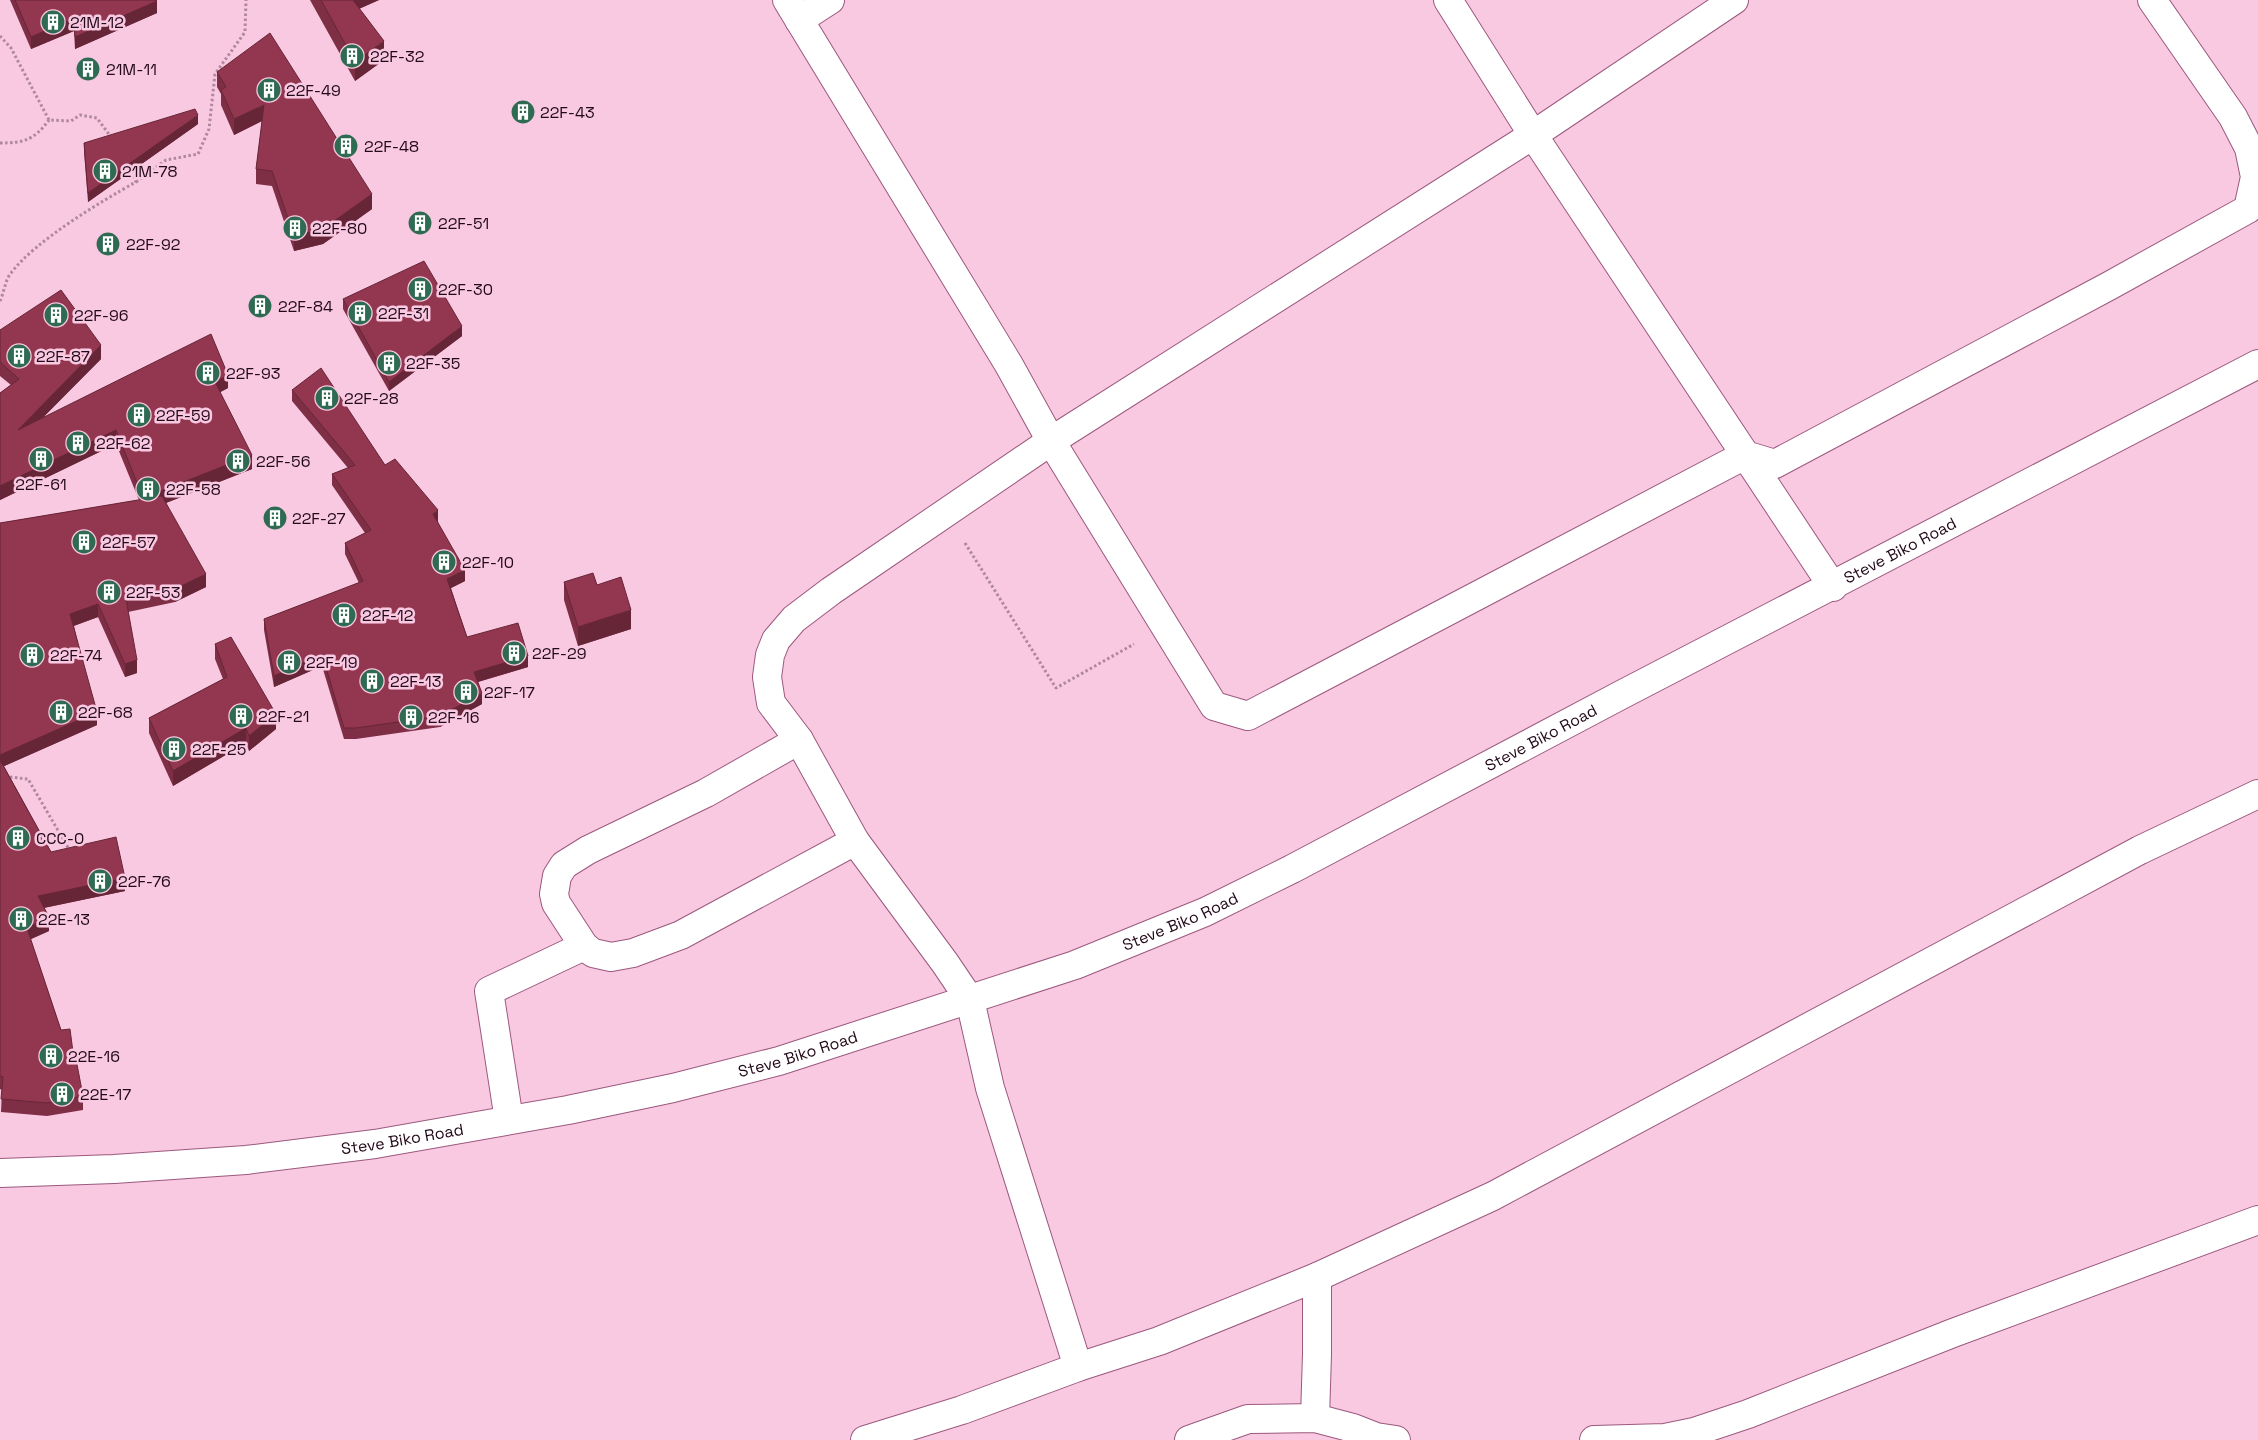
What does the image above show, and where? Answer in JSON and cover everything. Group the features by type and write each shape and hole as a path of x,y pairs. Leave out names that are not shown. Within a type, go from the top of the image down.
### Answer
{"street":[{"path":"830,0 793,10 1009,365 1051,441 1214,706 1248,716 1745,455 1775,464 2109,286 2248,209 2255,177 2249,148 2233,117 2152,0"},
{"path":"1448,0 1533,135 1833,586"},
{"path":"1078,1367 990,1088 970,1000 946,963 855,841 799,740 771,703 767,666 776,640 794,620 831,591 1051,441 1533,135 1734,0"},
{"name":"Steve Biko Road","path":"0,1173 114,1169 246,1160 376,1144 509,1120 673,1088 779,1061 1075,966 1205,912 1292,869 2258,364"},
{"path":"799,740 706,793 588,850 564,865 557,876 554,894 556,903 584,946 593,953 611,957 633,953 681,935 855,841"},
{"path":"865,1440 962,1410 1078,1367 1159,1341 1318,1277 1493,1196 2140,850 2258,794"},
{"path":"509,1120 489,992 584,946"},
{"path":"1594,1440 1665,1438 1694,1432 1748,1414 1953,1333 2258,1220"},
{"path":"1314,1418 1318,1354 1318,1277"},
{"path":"1189,1440 1248,1420 1314,1418 1354,1428 1376,1437 1396,1440"}],"path":[{"path":"0,301 10,274 28,255 109,197 136,182 166,160 198,154 209,129 215,74 245,32 246,0"},
{"path":"0,36 11,48 49,120"},
{"path":"49,120 71,122 80,115 98,118 114,141"},
{"path":"0,144 18,143 37,135 49,120"},
{"path":"127,165 136,182"},
{"path":"946,513 1056,688 1165,627"},
{"path":"0,776 28,779 70,851 64,857"}],"building":[{"path":"15,0 157,1 75,37 74,18 31,37"},
{"path":"321,0 353,0 384,41 355,62"},
{"path":"270,33 372,194 323,229 294,236 272,171 256,169 264,105 234,119 221,90 226,87 217,72"},
{"path":"195,109 198,115 88,193 84,143"},
{"path":"424,261 462,326 389,382 343,299"},
{"path":"61,290 101,345 18,430 211,334 228,375 215,382 252,455 143,498 116,430 0,486 0,393 19,379 0,362 0,330"},
{"path":"321,368 385,465 395,459 438,510 433,514 465,570 447,579 467,637 518,623 528,656 474,672 482,693 440,716 344,728 322,654 274,676 264,619 363,581 345,543 371,530 332,474 355,465 292,390"},
{"path":"162,496 206,574 175,589 126,599 137,660 125,664 98,604 70,614 97,712 0,755 0,523"},
{"path":"593,573 597,585 621,577 631,610 578,627 564,582"},
{"path":"231,637 276,714 249,736 246,728 173,771 149,718 227,677 215,644"},
{"path":"0,760 51,852 116,837 125,878 38,896 49,917 27,928 61,1030 70,1029 74,1060 76,1059 83,1096 47,1103 1,1099 3,1077 0,1076"}],"place":[{"name":"21M-12","path":"53,22"},
{"name":"22F-32","path":"352,56"},
{"name":"21M-11","path":"88,69"},
{"name":"22F-49","path":"269,90"},
{"name":"22F-43","path":"523,112"},
{"name":"22F-48","path":"346,146"},
{"name":"21M-78","path":"105,171"},
{"name":"22F-51","path":"420,223"},
{"name":"22F-80","path":"295,228"},
{"name":"22F-92","path":"108,244"},
{"name":"22F-30","path":"420,289"},
{"name":"22F-84","path":"260,306"},
{"name":"22F-31","path":"360,313"},
{"name":"22F-96","path":"56,315"},
{"name":"22F-87","path":"19,356"},
{"name":"22F-35","path":"389,363"},
{"name":"22F-93","path":"208,373"},
{"name":"22F-28","path":"327,398"},
{"name":"22F-59","path":"139,415"},
{"name":"22F-62","path":"78,443"},
{"name":"22F-61","path":"41,459"},
{"name":"22F-56","path":"238,461"},
{"name":"22F-58","path":"148,489"},
{"name":"22F-27","path":"275,518"},
{"name":"22F-57","path":"84,542"},
{"name":"22F-10","path":"444,562"},
{"name":"22F-53","path":"109,592"},
{"name":"22F-12","path":"344,615"},
{"name":"22F-29","path":"514,653"},
{"name":"22F-74","path":"32,655"},
{"name":"22F-19","path":"289,662"},
{"name":"22F-13","path":"372,681"},
{"name":"22F-17","path":"466,692"},
{"name":"22F-68","path":"61,712"},
{"name":"22F-21","path":"241,716"},
{"name":"22F-16","path":"411,717"},
{"name":"22F-25","path":"174,749"},
{"name":"CCC-0","path":"18,838"},
{"name":"22F-76","path":"100,881"},
{"name":"22E-13","path":"21,919"},
{"name":"22E-16","path":"51,1056"},
{"name":"22E-17","path":"62,1094"}]}
